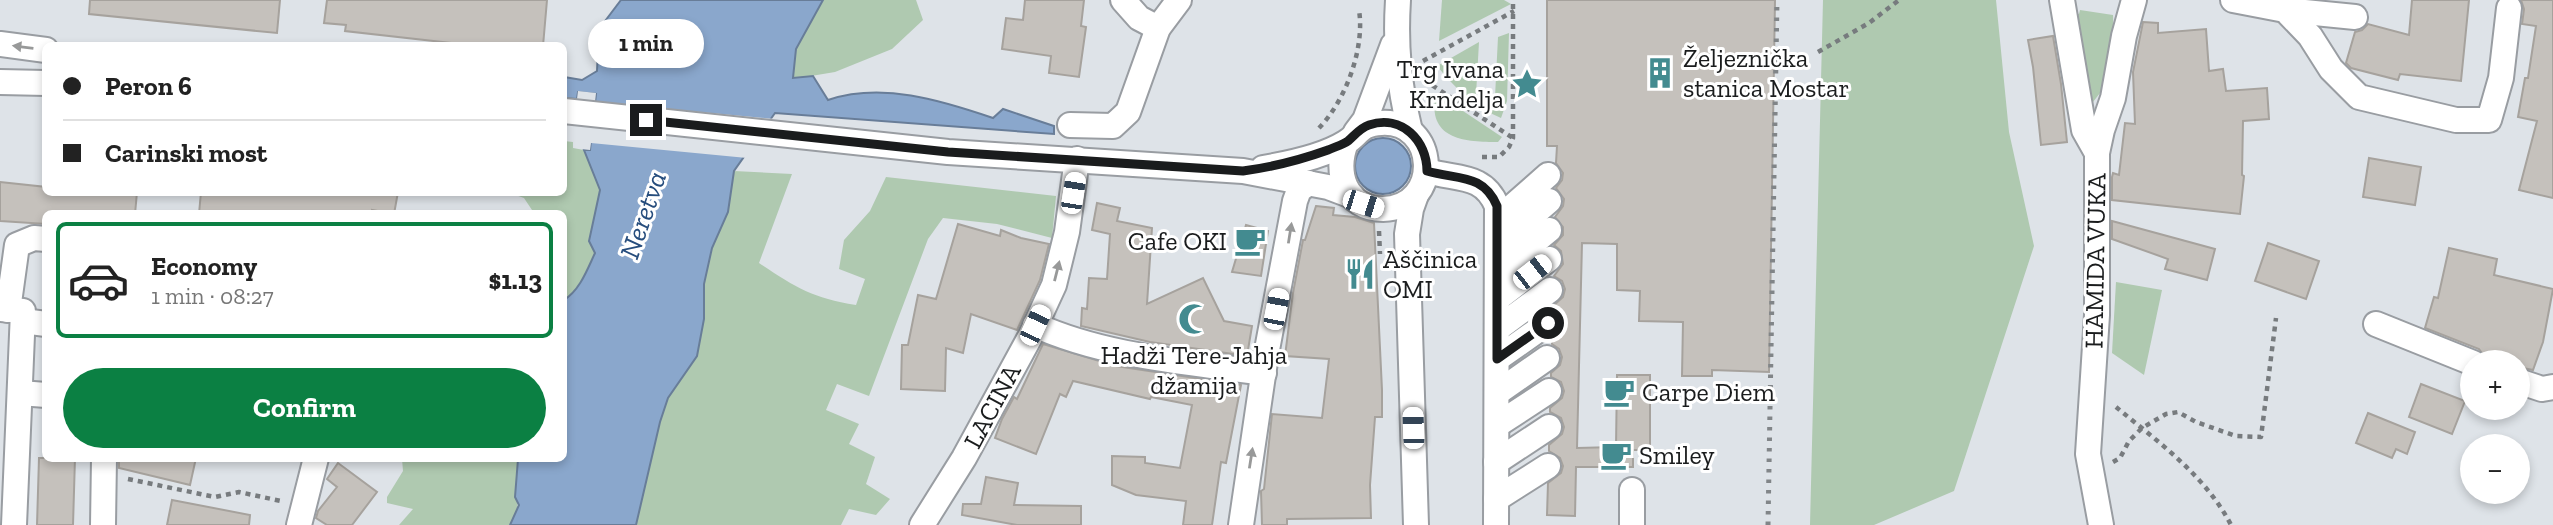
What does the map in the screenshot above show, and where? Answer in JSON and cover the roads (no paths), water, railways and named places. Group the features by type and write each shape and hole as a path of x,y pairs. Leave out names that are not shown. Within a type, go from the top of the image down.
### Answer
{"street":[{"path":"1123,0 1139,18 1158,28"},
{"path":"1070,125 1113,126 1128,112 1158,28 1179,0"},
{"path":"1398,0 1395,38 1400,87 1410,131"},
{"path":"2062,0 2084,130 2097,153"},
{"name":"HAMIDA VUKA","path":"2101,525 2088,454 2097,315 2097,153 2113,98 2124,36 2134,0"},
{"path":"2233,0 2285,10 2355,17"},
{"path":"2285,10 2310,36 2331,69 2359,97 2456,120 2489,120 2501,78 2508,8"},
{"path":"1352,196 1344,184 1340,170 1341,156 1351,137 1365,120 1395,38"},
{"path":"0,44 42,49"},
{"path":"0,82 42,83"},
{"path":"567,111 948,152 1243,171 1310,183 1352,196 1363,204 1394,235 1408,273"},
{"path":"1243,171 1290,164 1351,137 1369,125 1382,122 1397,124 1410,131 1424,149 1427,171 1416,195 1407,234 1416,525"},
{"name":"LACINA","path":"922,525 964,458 1054,285 1067,232 1077,159"},
{"path":"1427,171 1480,183 1492,194 1497,206 1496,525"},
{"path":"1498,219 1548,175"},
{"path":"1241,525 1264,373 1295,201 1299,190 1310,183"},
{"path":"1377,218 1405,204 1416,195"},
{"path":"1497,246 1549,201"},
{"path":"1497,273 1549,230"},
{"path":"14,525 8,464 20,393 18,245 34,238 42,239"},
{"path":"1497,299 1549,258"},
{"path":"1497,329 1550,290"},
{"path":"1497,359 1548,323"},
{"path":"2376,324 2460,358"},
{"path":"1035,325 1066,339 1100,348 1264,373"},
{"path":"1497,393 1547,358"},
{"path":"2530,385 2542,389 2553,387"},
{"path":"1497,425 1549,391"},
{"path":"20,393 42,395"},
{"path":"1496,462 1549,427"},
{"path":"302,515 315,462"},
{"path":"103,525 104,466"},
{"path":"1496,499 1548,466"},
{"path":"1632,490 1632,525"}],"water":[{"name":"Neretva","path":"621,0 823,0 796,49 793,78 813,76 828,100 848,95 890,93 932,100 993,118 1003,109 1054,126 1054,134 775,113 734,171 728,212 712,248 704,284 704,319 697,356 668,398 636,525 510,525 519,505 515,497 518,462 567,462 567,298 579,285 595,253 589,241 600,190 584,150 590,150 596,94 578,92 577,99 567,98 567,78 582,80 597,71 599,29"},
{"path":"1378,138 1388,138 1403,146 1409,155 1409,177 1403,186 1388,194 1378,194 1360,182 1355,171 1355,161 1367,143"}],"railway":[{"path":"1768,525 1777,0"}],"place":[{"name":"Željeznička stanica Mostar","path":"1660,73"},
{"name":"Trg Ivana Krndelja","path":"1527,84"},
{"name":"Cafe OKI","path":"1250,241"},
{"name":"Aščinica OMI","path":"1360,274"},
{"name":"Hadži Tere-Jahja džamija","path":"1194,319"},
{"name":"Carpe Diem","path":"1619,392"},
{"name":"Smiley","path":"1616,455"}]}
